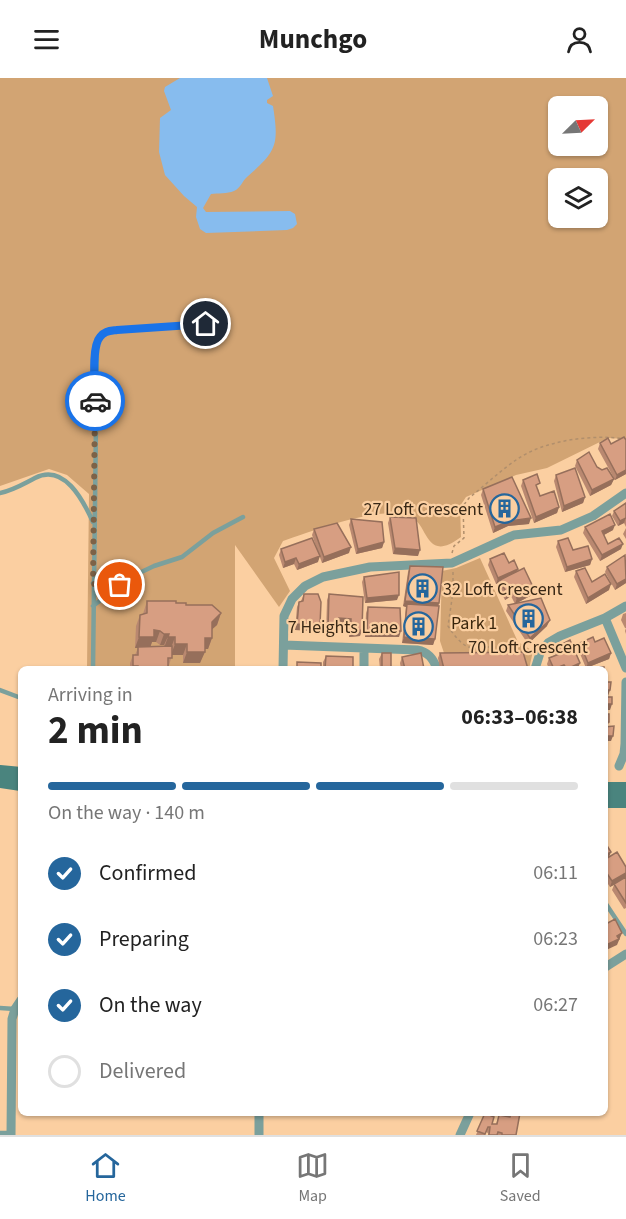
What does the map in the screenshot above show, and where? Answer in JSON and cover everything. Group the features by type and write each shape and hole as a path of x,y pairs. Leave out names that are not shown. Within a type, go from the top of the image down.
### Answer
{"main road":[{"path":"0,772 18,774"},
{"path":"0,781 18,784"},
{"path":"608,789 626,789"},
{"path":"608,801 626,801"}],"street":[{"path":"283,666 284,616 292,599 305,586 323,577 370,567 452,563 513,535 561,530 593,516 626,493"},
{"path":"536,666 540,653 548,643 605,618 626,606"},
{"path":"605,618 626,668"},
{"path":"284,645 425,651 432,657 435,666"},
{"path":"364,649 364,666"},
{"path":"619,766 625,744 626,682"},
{"path":"608,965 626,954"},
{"path":"11,1134 12,1020 18,1004"},
{"path":"259,1116 259,1135"},
{"path":"460,1135 469,1116"}],"lane":[{"path":"93,666 97,341 107,332 206,324"},
{"path":"0,493 12,491 40,476 48,474 57,476 77,492 93,523"},
{"path":"93,606 140,572 186,555 213,533 243,517"},
{"path":"93,583 108,594"},
{"path":"0,690 18,697"},
{"path":"608,907 626,934"},
{"path":"0,1008 18,1004"},
{"path":"0,1133 11,1134"}],"green space":[{"path":"0,78 626,78 626,439 608,438 547,468 516,475 466,497 460,506 461,537 449,544 440,546 434,544 415,520 409,516 396,514 364,516 283,541 274,558 290,591 279,607 235,545 235,666 87,666 89,494 67,475 49,469 0,486"},
{"name":"Park 1","path":"480,558 518,642 533,651 530,666 510,666 445,656 440,641 442,571"}],"water":[{"path":"180,78 267,78 273,96 267,100 267,103 273,106 276,130 274,146 265,160 238,188 228,193 211,194 203,208 206,212 290,211 295,214 297,224 293,228 206,233 200,229 196,217 197,207 165,175 159,152 160,118 171,110 164,91 165,87"}],"building":[{"path":"624,437 626,440 626,470 617,475 600,443 608,438 611,444"},
{"path":"589,452 597,467 602,470 607,468 614,479 592,490 577,460"},
{"path":"575,468 585,497 564,506 556,475"},
{"path":"537,474 540,483 536,485 540,496 554,491 559,507 536,517 523,480"},
{"name":"27 Loft Crescent","path":"512,477 531,518 510,521 495,527 483,489"},
{"path":"626,503 626,518 620,521 614,511"},
{"path":"610,514 615,525 602,531 608,544 619,538 623,544 602,555 585,527"},
{"path":"390,517 416,518 420,550 395,548"},
{"path":"351,519 382,522 384,542 358,549"},
{"path":"337,523 351,547 324,557 314,529"},
{"path":"312,538 320,556 299,564 296,558 285,562 281,549"},
{"path":"568,538 573,550 588,546 592,559 567,567 558,541"},
{"path":"504,553 509,563 514,560 518,569 498,578 490,559"},
{"path":"625,555 626,579 617,584 607,567"},
{"name":"32 Loft Crescent","path":"410,566 443,567 439,603 405,601"},
{"path":"524,568 534,589 517,598 513,591 507,594 500,580"},
{"path":"585,568 592,582 605,574 611,584 588,598 576,571"},
{"path":"399,572 399,595 367,598 364,577"},
{"path":"304,594 318,594 321,602 320,625 297,624 299,602 303,601"},
{"path":"329,594 363,597 362,630 351,631 351,619 339,618 338,629 328,628"},
{"name":"70 Loft Crescent","path":"541,598 550,620 530,638 508,605"},
{"path":"147,601 212,605 221,613 212,622 212,638 205,638 205,652 187,652 187,644 175,644 175,637 168,637 169,634 160,631 154,630 154,637 139,637 140,615 147,613"},
{"name":"7 Heights Lane","path":"407,604 439,606 435,639 404,637"},
{"path":"368,607 400,608 401,631 367,631"},
{"path":"593,637 595,642 604,638 611,653 588,663 580,643"},
{"path":"570,640 580,663 574,666 553,666 549,658 559,654 556,647"},
{"path":"172,646 172,658 168,658 168,666 133,666 133,655 138,655 138,647"},
{"path":"523,652 527,666 443,666 440,653"},
{"path":"382,653 391,653 391,666 382,666"},
{"path":"421,653 423,666 404,666 402,657"},
{"path":"326,656 353,657 353,666 325,666"},
{"path":"297,662 321,663 321,666 297,666"},
{"path":"608,697 612,697 612,704 608,704"},
{"path":"614,726 613,736 608,736 608,727"},
{"path":"617,852 626,867 626,873 612,881 608,875 608,858"},
{"path":"626,877 626,903 614,884"},
{"path":"615,919 622,933 617,936 619,939 608,944 608,923"},
{"path":"484,1116 494,1117 492,1124 497,1124 499,1116 519,1116 516,1135 502,1135 498,1132 497,1135 489,1135 490,1127 485,1134 477,1131"}],"way so far":[{"path":"95,401 93,583 108,594 120,585"}],"place":[{"name":"27 Loft Crescent","path":"504,509"},
{"name":"32 Loft Crescent","path":"422,589"},
{"name":"70 Loft Crescent","path":"528,618"},
{"name":"7 Heights Lane","path":"419,627"}],"route":[{"path":"95,401 95,350 101,335 117,330 206,324"}]}
